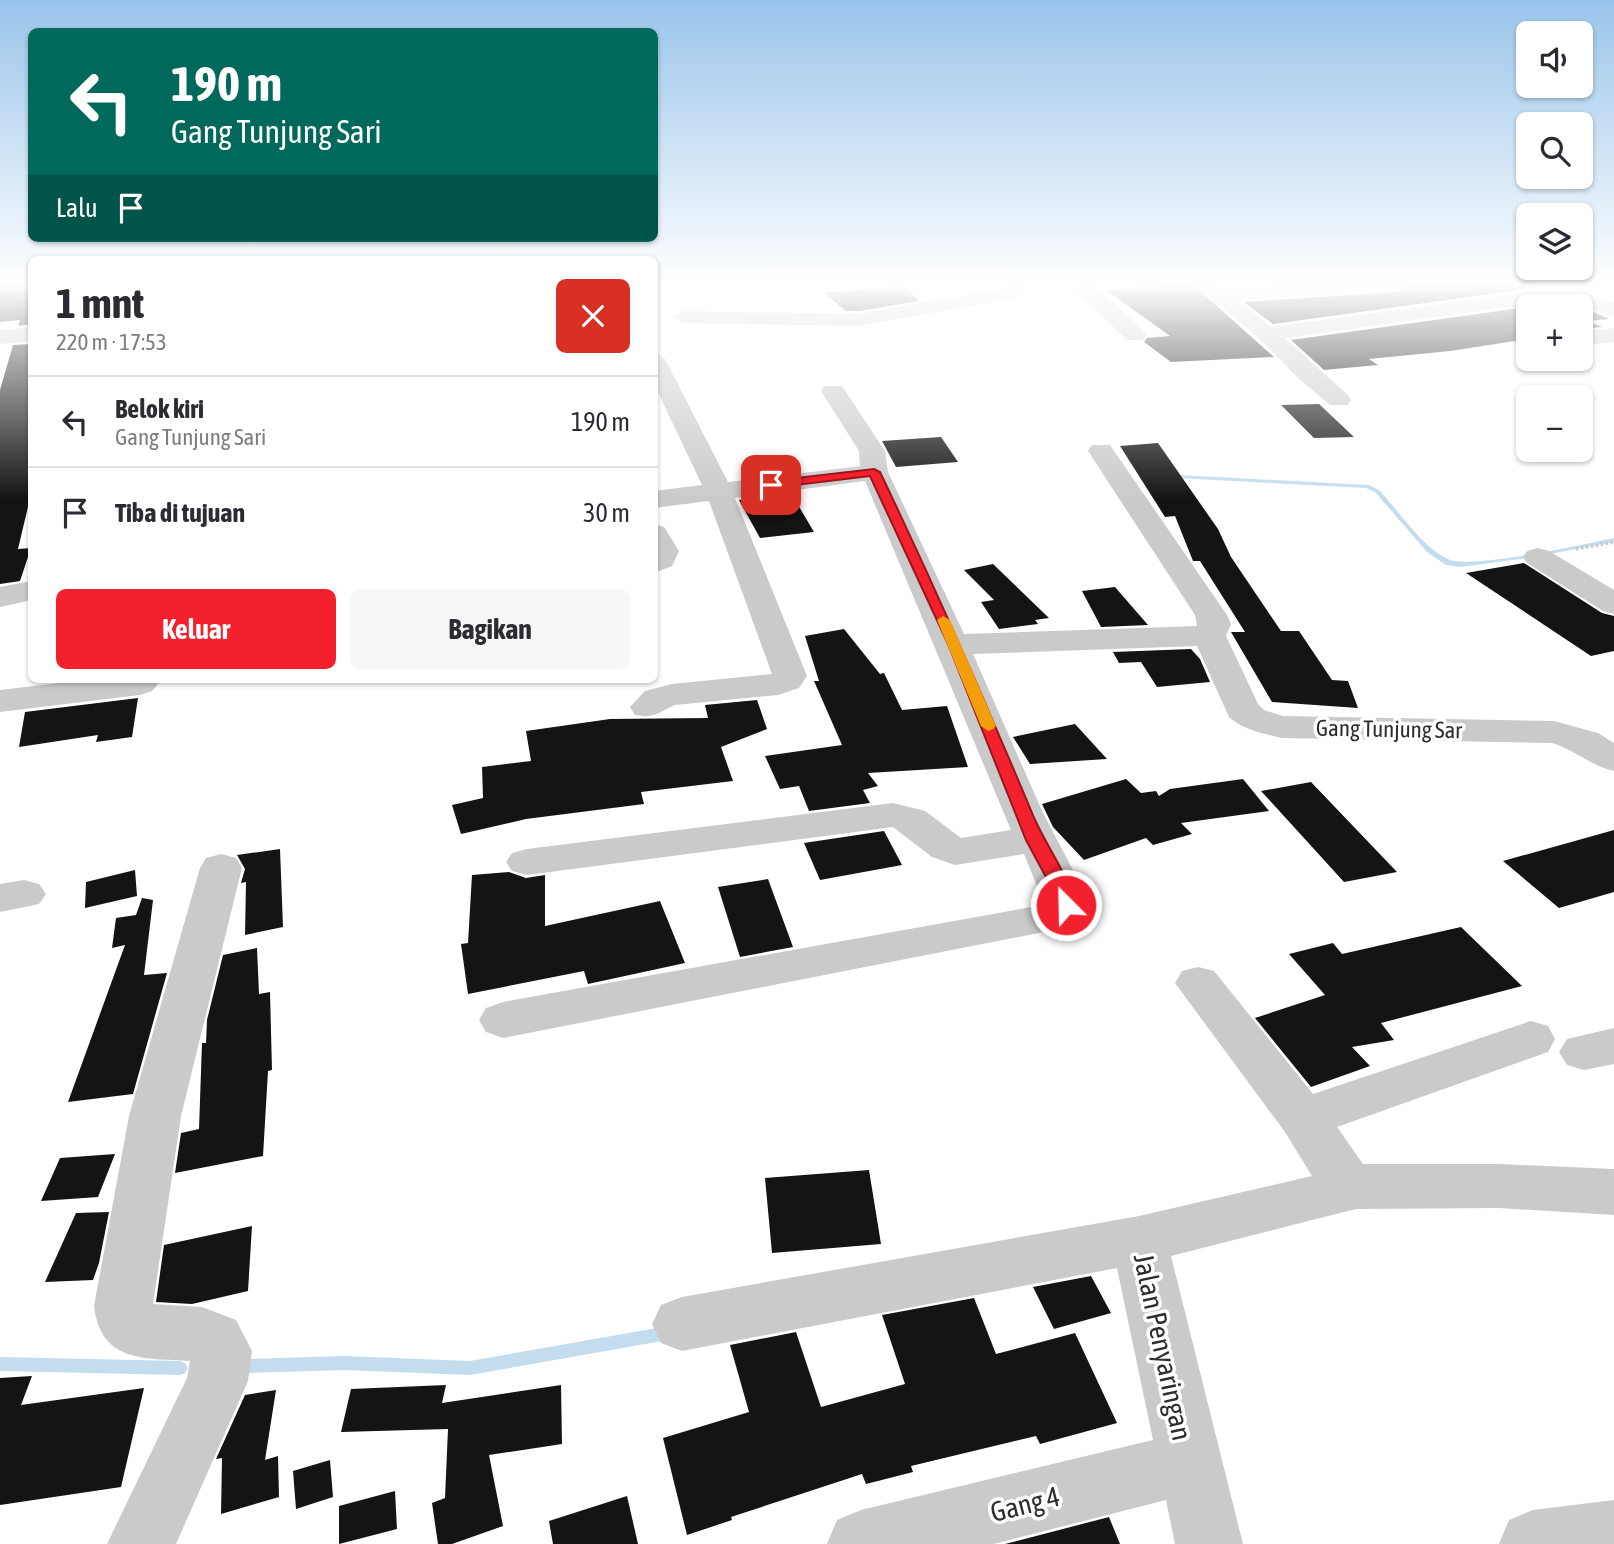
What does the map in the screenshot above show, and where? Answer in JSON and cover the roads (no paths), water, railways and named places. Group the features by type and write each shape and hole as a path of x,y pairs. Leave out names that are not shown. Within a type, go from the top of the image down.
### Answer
{"street":[{"path":"1288,355 1339,400"},
{"path":"648,707 673,695 778,684 787,681 790,676 719,492 658,367"},
{"path":"503,1020 1037,921 1053,917 1066,905 1063,892 1034,840 955,644 874,472 872,451 833,391"},
{"name":"Gang Tunjung Sar","path":"1101,451 1211,615 1215,624 1209,636 1242,709 1251,718 1265,724 1554,732 1585,741 1614,760"},
{"path":"658,500 874,472"},
{"path":"658,540 664,551 658,562"},
{"path":"1538,557 1614,604"},
{"path":"0,597 28,591"},
{"path":"955,644 1209,636"},
{"path":"0,701 140,684"},
{"path":"527,862 893,815 909,817 944,848 955,852 1034,840"},
{"path":"141,1544 217,1381 222,1351 215,1339 202,1334 136,1330 125,1320 123,1306 155,1116 221,868"},
{"path":"1198,982 1303,1118 1348,1186 1499,1186 1614,1192"},
{"path":"1303,1118 1531,1039"},
{"name":"Jalan Penyaringan","path":"1209,1544 1188,1463 1139,1240 1341,1192 1348,1186"},
{"path":"682,1324 1139,1240"},
{"name":"Gang 4","path":"861,1544 1188,1463"},
{"path":"1533,1544 1614,1534"}],"waterway":[{"path":"1178,477 1367,486 1377,491 1430,550 1449,563 1502,560 1614,540"},
{"path":"248,1366 344,1363 470,1368 668,1333"},
{"path":"0,1364 180,1368"}]}
